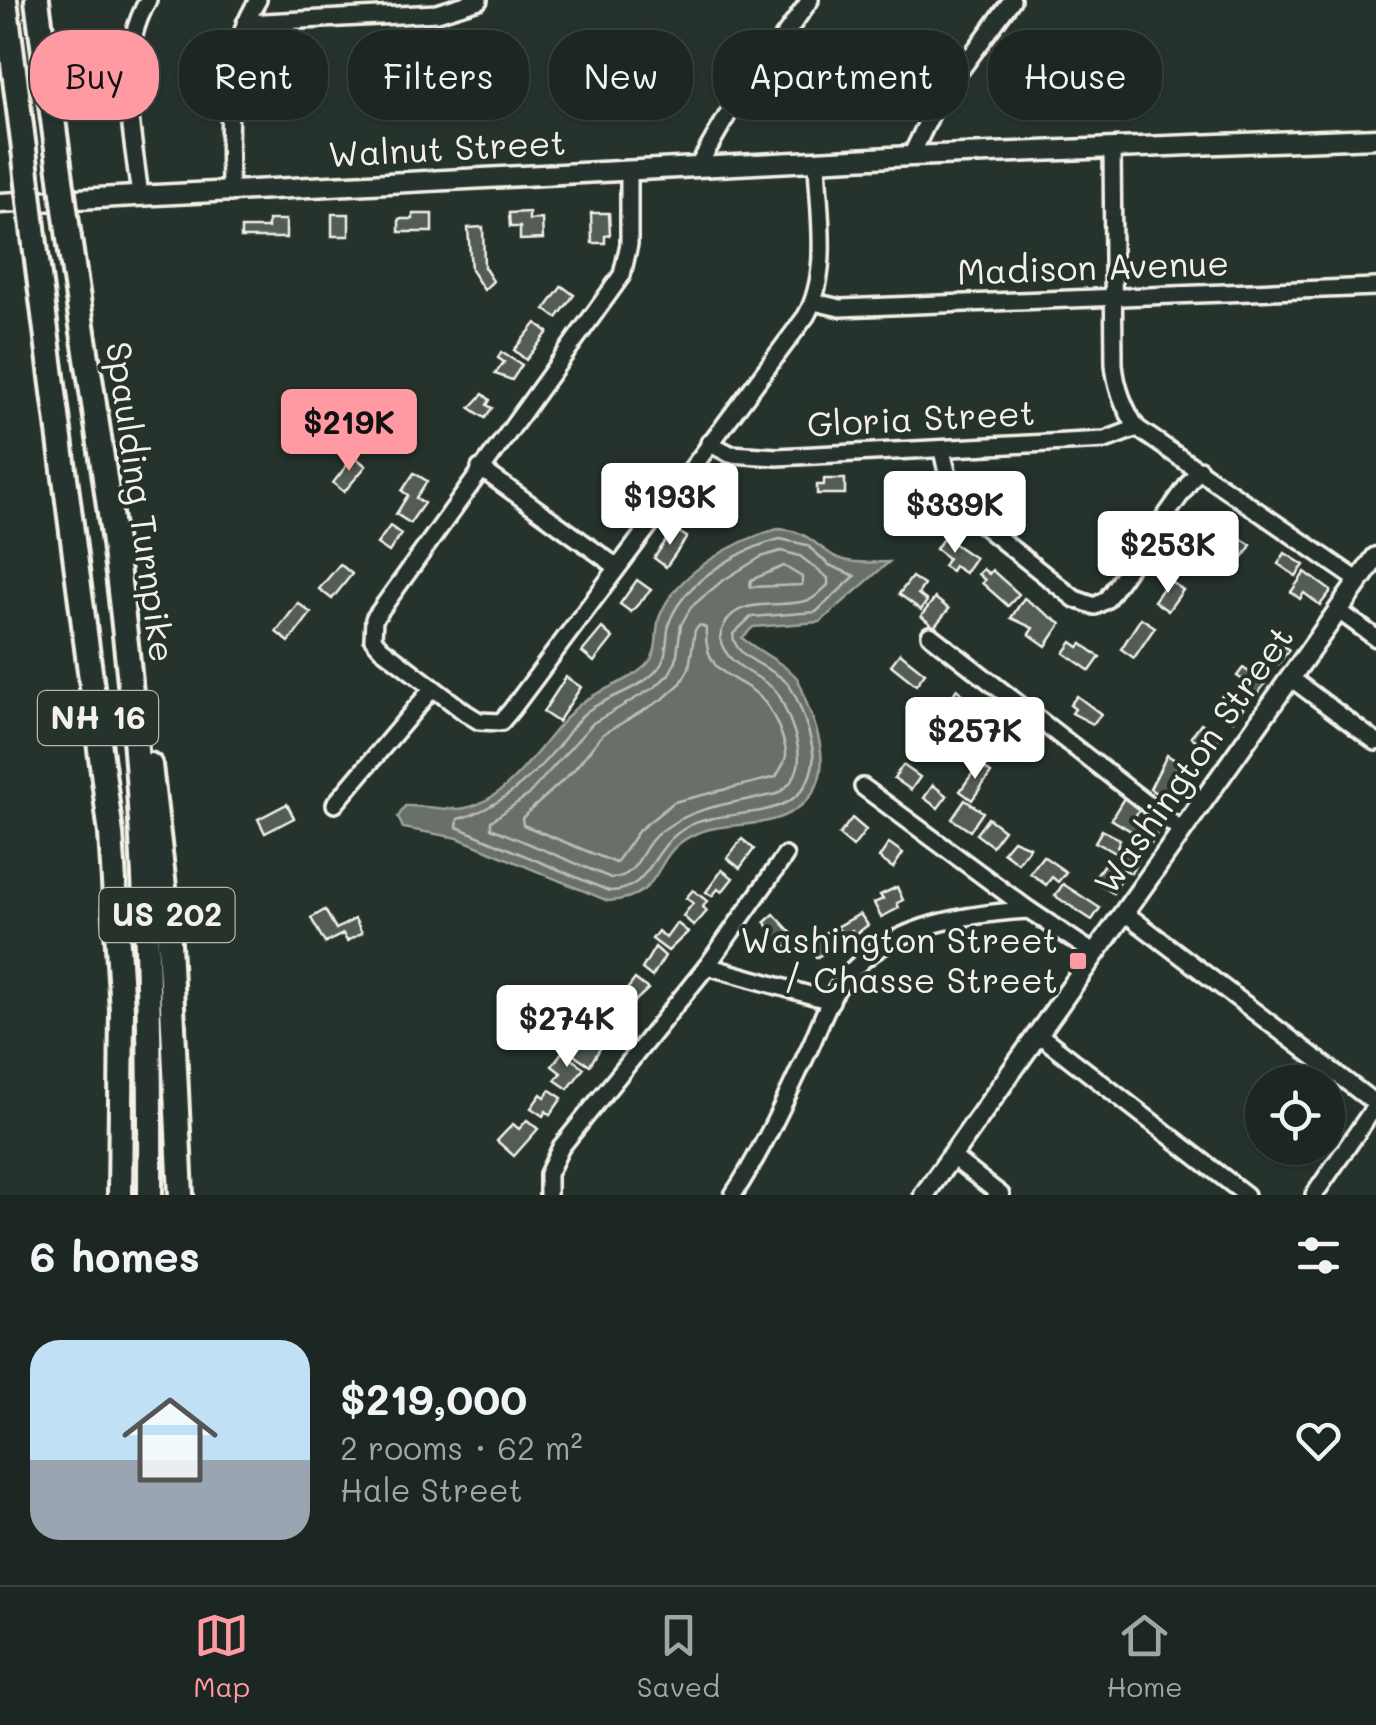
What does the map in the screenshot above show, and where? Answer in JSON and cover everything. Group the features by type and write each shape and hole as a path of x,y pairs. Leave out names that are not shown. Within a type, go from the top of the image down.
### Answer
{"highway":[{"name":"Spaulding Turnpike","path":"5,0 113,850 122,1010 120,1195"},
{"name":"Spaulding Turnpike","path":"36,0 126,638 146,872 151,1025 150,1195"},
{"name":"US 202","path":"126,638 140,688 162,845 181,1195"}],"main road":[{"name":"Walnut Street","path":"0,204 910,156 1376,138"},
{"name":"Washington Street","path":"924,1195 1376,558"}],"street":[{"path":"140,197 128,64 133,35 148,0"},
{"path":"230,193 234,71 244,23 258,0"},
{"path":"244,23 437,13 480,0"},
{"path":"697,168 728,114 810,0"},
{"path":"910,156 936,102 1012,0"},
{"path":"1112,148 1116,383 1137,428 1359,581"},
{"path":"629,172 628,244 622,275 379,609 372,630 373,639 432,689 479,721 501,722 814,302 820,263 817,161"},
{"name":"Madison Avenue","path":"814,302 840,308 1376,286"},
{"name":"Gloria Street","path":"709,443 730,454 748,456 942,450 1105,440 1137,428"},
{"path":"942,450 949,480 967,513 1075,599 1096,606 1106,600 1199,470"},
{"path":"480,468 617,567"},
{"path":"1339,611 1376,638"},
{"path":"930,635 1182,831"},
{"path":"1292,678 1376,742"},
{"path":"335,804 432,689"},
{"path":"863,787 1028,910 1096,954"},
{"path":"548,1195 548,1174 561,1147 707,966 785,856"},
{"path":"733,1195 786,1098 831,1001 857,967 907,934 968,916 1028,910"},
{"path":"1125,913 1375,1100 1314,1195"},
{"path":"707,966 831,1001"},
{"path":"1037,1033 1246,1195"},
{"path":"950,1156 1001,1195"}],"water":[{"path":"778,529 802,535 840,559 889,562 820,622 753,627 742,638 792,673 802,688 818,736 822,765 814,792 804,803 779,818 693,835 679,843 640,892 608,901 458,838 403,828 398,817 405,806 458,809 477,805 510,783 578,706 649,662 656,646 659,618 678,587 726,550"}],"building":[{"path":"529,212 529,220 542,219 543,239 520,240 520,227 510,227 509,213"},
{"path":"591,213 609,213 610,235 605,236 605,243 592,243"},
{"path":"332,214 349,214 349,236 332,236"},
{"path":"413,214 432,214 432,232 399,232 399,219 413,219"},
{"path":"268,220 286,220 286,238 241,238 241,228 268,228"},
{"path":"483,227 484,267 493,281 484,290 471,270 468,228"},
{"path":"562,286 574,295 557,318 545,309"},
{"path":"536,323 548,332 526,360 514,350"},
{"path":"501,352 522,365 512,380 495,374 504,362 498,358"},
{"path":"373,394 389,403 372,434 348,421 353,412 361,417"},
{"path":"483,394 492,408 485,418 470,408"},
{"path":"354,456 366,466 344,492 333,483"},
{"path":"414,473 427,481 416,498 424,503 410,523 396,514 408,495 402,491"},
{"path":"824,479 845,479 845,494 817,494 817,485 824,485"},
{"path":"722,482 731,488 710,520 693,508 705,490 713,496"},
{"path":"901,486 933,511 922,525 890,500"},
{"path":"1223,521 1232,527 1229,531 1251,545 1239,564 1227,556 1230,551 1201,533 1208,522 1218,529"},
{"path":"390,526 401,534 389,552 377,544"},
{"path":"674,529 687,537 666,567 654,558"},
{"path":"944,537 975,558 965,573 954,566 951,571 943,566 948,558 936,549"},
{"path":"1285,553 1304,565 1296,576 1278,564"},
{"path":"340,564 352,574 332,599 319,589"},
{"path":"983,569 989,574 992,570 1019,594 1008,606 982,583 985,580 978,574"},
{"path":"1305,572 1331,591 1320,605 1304,593 1300,599 1291,592"},
{"path":"912,577 924,585 918,594 927,601 921,610 899,594"},
{"path":"637,580 651,590 631,612 620,604"},
{"path":"1169,580 1183,590 1168,611 1154,601"},
{"path":"935,598 949,609 934,627 921,616"},
{"path":"1024,598 1061,624 1046,646 1029,634 1033,628 1011,618"},
{"path":"298,603 311,613 289,642 276,632"},
{"path":"1141,618 1155,627 1134,658 1121,649"},
{"path":"602,628 613,638 594,662 582,652"},
{"path":"1272,637 1289,650 1278,664 1262,651"},
{"path":"1072,642 1100,657 1090,671 1064,653"},
{"path":"900,653 925,673 916,685 891,665"},
{"path":"1243,668 1265,683 1257,695 1237,676"},
{"path":"566,677 581,687 558,722 543,712"},
{"path":"957,689 974,705 976,701 991,711 980,727 947,703"},
{"path":"1224,693 1243,708 1233,720 1215,706"},
{"path":"1077,696 1101,714 1093,724 1072,713 1075,709 1070,705"},
{"path":"1201,723 1220,737 1211,750 1191,737"},
{"path":"1167,755 1180,763 1174,772 1179,775 1164,798 1150,789"},
{"path":"979,764 991,773 972,800 960,791"},
{"path":"903,765 920,777 911,790 894,778"},
{"path":"933,785 947,796 938,808 924,798"},
{"path":"1124,798 1140,808 1133,820 1156,835 1151,843 1111,819"},
{"path":"965,800 983,812 970,831 952,819"},
{"path":"287,804 294,818 265,833 258,819"},
{"path":"852,818 866,830 853,847 839,835"},
{"path":"988,818 1004,830 992,846 976,834"},
{"path":"1102,830 1120,839 1117,847 1139,858 1131,873 1115,865 1120,855 1095,842"},
{"path":"742,839 754,849 740,868 727,858"},
{"path":"1013,840 1030,847 1018,863 1003,852"},
{"path":"889,843 903,853 893,868 879,858"},
{"path":"1043,856 1066,872 1058,882 1052,877 1046,885 1030,873"},
{"path":"1104,864 1124,876 1113,893 1093,880"},
{"path":"722,870 733,878 722,892 718,889 712,896 706,892"},
{"path":"1063,884 1100,908 1092,920 1055,896"},
{"path":"897,887 903,900 897,903 899,908 881,917 874,903 883,899 880,895"},
{"path":"693,890 707,901 703,907 707,911 694,926 683,916 693,903 686,898"},
{"path":"325,910 336,929 355,919 362,933 347,941 343,934 325,943 311,918"},
{"path":"774,914 797,939 785,949 765,922"},
{"path":"860,914 868,925 855,935 852,930 844,936 837,927"},
{"path":"677,923 688,932 668,951 652,939 658,931 666,938"},
{"path":"832,929 838,943 816,958 808,941"},
{"path":"655,947 665,956 652,977 642,969"},
{"path":"635,979 648,989 629,1007 619,1000"},
{"path":"609,1004 627,1016 617,1032 611,1028 607,1034 595,1026"},
{"path":"591,1034 604,1042 590,1065 573,1054 583,1038 586,1041"},
{"path":"562,1052 584,1068 568,1089 555,1080 561,1073 552,1066"},
{"path":"550,1090 562,1098 550,1115 546,1111 543,1116 531,1108 541,1094 545,1097"},
{"path":"527,1120 538,1129 514,1156 497,1141 513,1124 519,1129"}],"place":[{"name":"Washington Street / Chasse Street","path":"1078,961"}]}
